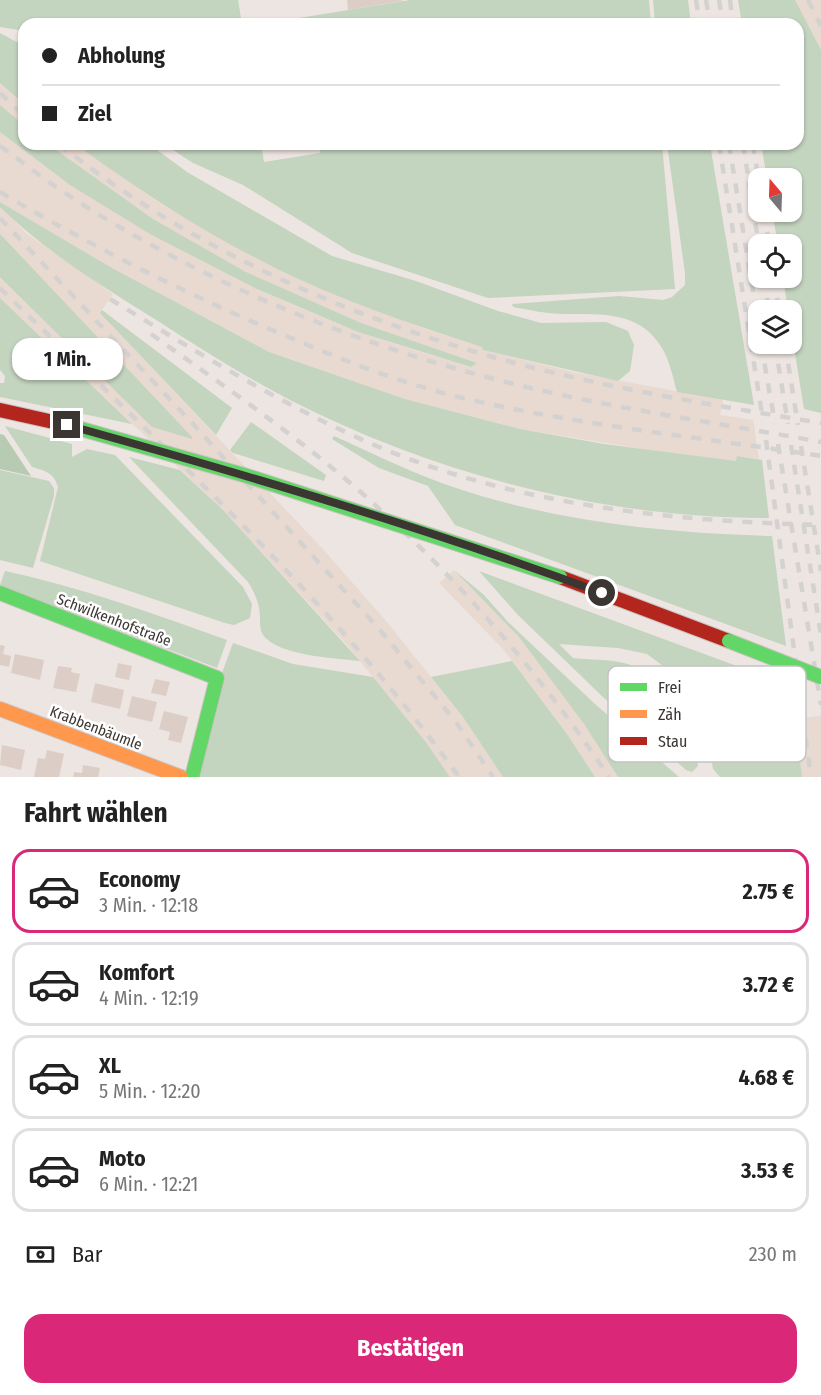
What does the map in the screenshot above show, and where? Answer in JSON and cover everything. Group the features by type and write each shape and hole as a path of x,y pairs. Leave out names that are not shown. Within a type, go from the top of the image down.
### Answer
{"main road":[{"path":"0,410 67,425 244,475 560,577 793,666"},
{"name":"Schwilkenhofstraße","path":"0,593 217,678 192,777"},
{"path":"806,671 821,677"},
{"name":"Krabbenbäumle","path":"0,709 181,777"}],"shaded area":[{"path":"795,0 821,0 821,50 804,18"},
{"path":"0,83 18,99 18,120 0,105"},
{"path":"0,132 18,146 18,150 24,150 70,185 257,289 358,332 471,367 477,363 361,323 246,272 153,219 56,150 84,150 161,204 254,257 306,281 425,329 482,347 483,350 573,372 723,400 720,415 753,420 759,459 737,456 737,461 687,456 520,429 405,399 269,352 112,268 0,202"},
{"path":"0,206 26,233 113,294 100,313 321,547 386,621 463,717 503,777 450,777 425,741 347,645 223,510 0,298"},
{"path":"454,570 519,637 584,724 618,777 595,777 567,734 504,650 439,583"},
{"path":"821,716 821,777 802,777 800,762 806,762 806,718"}],"green space":[{"path":"0,0 238,0 241,18 18,18 18,30 0,27"},
{"path":"410,0 649,0 650,18 299,18"},
{"path":"653,0 688,0 690,18 654,18"},
{"path":"738,0 795,0 821,50 821,413 804,409 795,354 802,354 802,300 786,300 785,288 802,288 802,234 776,234 774,222 802,222 802,168 765,168 762,150 804,150 804,18 741,18"},
{"path":"0,33 18,43 18,99 0,83"},
{"path":"0,105 18,120 18,146 0,132"},
{"path":"24,150 56,150 153,219 246,272 361,323 477,363 471,367 358,332 257,289 150,234 70,185"},
{"path":"84,150 157,150 187,172 332,256 416,281 498,311 541,323 606,322 628,331 634,345 630,371 618,381 483,350 482,347 394,318 280,270 206,231"},
{"path":"173,150 262,150 264,162 320,153 320,150 663,150 675,289 488,298 352,253 243,185 193,163"},
{"path":"668,150 711,150 754,405 677,392 662,348 643,327 631,321 606,315 545,313 513,307 512,304 619,296 663,300 672,297 685,285"},
{"path":"0,202 112,268 269,352 405,399 520,429 604,444 736,461 737,456 762,460 769,518 707,516 645,510 522,487 462,470 346,427 239,372 96,282 36,239 0,207"},
{"path":"0,234 192,439 152,427 0,277"},
{"path":"0,298 132,424 0,397 0,383 4,383 5,376 0,370"},
{"path":"102,310 232,408 216,435 100,313"},
{"path":"251,422 326,475 324,481 233,453 230,450"},
{"path":"5,426 72,444 72,457 87,449 115,455 243,587 252,604 250,618 234,625 225,623 40,561 58,487 49,473 32,467"},
{"path":"0,434 4,435 31,476 0,469"},
{"path":"334,436 394,464 456,488 533,509 612,524 692,532 772,536 786,646 455,525 428,486 379,468 332,439"},
{"path":"129,457 180,470 223,510 360,661 290,651 267,639 261,631 258,604 248,582"},
{"path":"0,470 49,481 54,488 54,496 33,568 0,560"},
{"path":"454,570 484,595 508,622 608,715 608,761 584,724 519,637"},
{"path":"5,571 89,593 227,640 217,668 0,585"},
{"path":"479,571 737,666 663,666 647,654 618,648 559,644 573,658 612,661 633,666 608,666 608,702 518,615"},
{"path":"233,643 293,664 373,677 425,741 450,777 197,777 222,673"},
{"path":"512,661 567,734 595,777 503,777 463,717 431,677"},
{"path":"608,762 662,762 679,777 618,777"},
{"path":"677,762 698,762 698,766 692,772"},
{"path":"712,762 800,762 802,777 720,777 713,769"}],"building":[{"path":"347,0 402,0 402,1 348,10"},
{"path":"0,645 5,646 3,654 11,656 9,667 0,665"},
{"path":"15,654 44,660 40,680 11,673"},
{"path":"118,663 132,666 129,680 115,677"},
{"path":"58,666 72,668 71,672 80,674 76,692 53,688"},
{"path":"155,679 170,682 166,696 151,693"},
{"path":"95,683 124,690 120,709 91,702"},
{"path":"132,696 157,702 152,722 127,716"},
{"path":"164,711 188,717 181,743 168,740 170,732 159,729"},
{"path":"2,745 25,750 21,770 0,765"},
{"path":"47,750 64,754 59,777 34,777 38,758 45,759"},
{"path":"83,765 100,768 98,777 73,777 74,772 82,773"}],"railway":[{"path":"696,0 699,18"},
{"path":"706,0 709,18"},
{"path":"719,0 722,18"},
{"path":"730,0 732,18"},
{"path":"808,0 821,26"},
{"path":"0,93 18,110"},
{"path":"0,146 62,191 114,224 168,254 223,282 337,330 455,368 552,393 821,442"},
{"path":"67,150 155,212 206,242 259,269 367,316 521,365 649,393 821,423"},
{"path":"720,150 763,420"},
{"path":"730,150 754,300"},
{"path":"744,150 757,234"},
{"path":"754,150 757,168"},
{"path":"0,192 108,252 220,307 335,356 414,384 454,396 545,415 821,456"},
{"path":"0,218 193,424 380,630 456,722 493,777"},
{"path":"766,222 767,234"},
{"path":"0,288 181,463 298,583 355,646 459,777"},
{"path":"766,288 767,300"},
{"path":"776,288 777,300"},
{"path":"110,299 238,376 304,412 372,444 426,465 480,482 592,506 707,519 821,525"},
{"path":"151,334 300,443 358,489 385,514 447,574 505,639 559,706 609,777"},
{"path":"763,354 775,423"},
{"path":"777,354 788,424"},
{"path":"787,354 798,425"},
{"path":"766,440 796,666"},
{"path":"778,444 821,705"},
{"path":"791,445 821,635"},
{"path":"801,446 821,571"},
{"path":"806,740 811,777"}],"traffic: fast":[{"path":"67,425 244,475 560,577"},
{"path":"0,593 217,678 192,777"},
{"path":"729,641 793,666"},
{"path":"806,671 821,677"}],"traffic: slow":[{"path":"0,709 181,777"}],"traffic: jam":[{"path":"0,410 67,425"},
{"path":"560,577 729,641"}],"route":[{"path":"67,425 244,475 350,508 602,593"}]}
